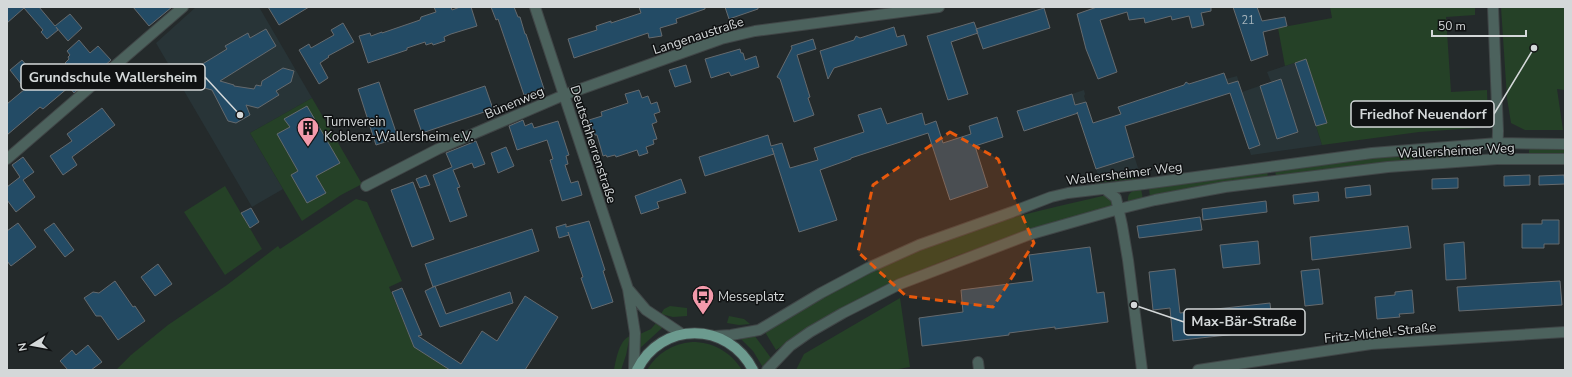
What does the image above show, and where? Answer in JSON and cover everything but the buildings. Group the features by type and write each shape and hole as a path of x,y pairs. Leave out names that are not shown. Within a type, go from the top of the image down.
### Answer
{"main road":[{"name":"Wallersheimer Weg","path":"636,370 641,361 652,349 666,339 682,334 699,333 716,336 737,349 753,370"}],"street":[{"path":"7,159 183,7"},
{"name":"Deutschherrenstraße","path":"535,7 628,289 635,333 636,370"},
{"name":"Langenaustraße","path":"564,95 721,39 756,30 939,7"},
{"path":"1493,7 1498,143 1497,159"},
{"name":"Bünenweg","path":"366,186 438,149 564,95"},
{"name":"Wallersheimer Weg","path":"716,336 731,336 759,330 868,268 919,245 1051,197 1084,190 1104,189 1372,152 1498,143 1565,144"},
{"name":"Wallersheimer Weg","path":"767,370 790,346 810,332 843,313 900,284 1028,235 1118,209 1186,194 1259,182 1388,167 1497,159 1565,159"},
{"path":"1104,189 1116,198 1128,260 1142,370"},
{"name":"Deutschherrenstraße","path":"628,289 646,310 682,334"},
{"name":"Fritz-Michel-Straße","path":"1198,370 1372,344 1565,332"}],"highlighted area":[{"path":"950,132 998,159 1034,243 993,307 906,296 858,252 873,185"}],"shaded area":[{"path":"196,7 259,7 312,98 250,133 283,189 252,207 156,43"},
{"path":"1306,59 1327,123 1316,126 1322,145 1251,155 1226,79 1237,76 1242,92 1271,82 1267,72"},
{"path":"1084,90 1084,96 1093,123 1121,114 1139,171 1098,175 1072,94"}],"green space":[{"path":"1330,7 1475,7 1475,15 1446,17 1451,92 1487,90 1488,119 1475,128 1419,132 1322,145 1316,126 1327,123 1306,59 1285,66 1278,28 1332,18"},
{"path":"1501,7 1565,7 1565,90 1557,89 1563,130 1525,130 1511,123 1507,98"},
{"path":"312,98 362,184 341,195 302,221 250,133"},
{"path":"1531,148 1565,149 1565,156 1531,155 1529,150"},
{"path":"1469,149 1472,151 1470,156 1424,159 1423,152"},
{"path":"1414,153 1415,160 1276,176 1275,170"},
{"path":"1267,171 1268,178 1150,197 1149,188"},
{"path":"1135,176 1136,179 1094,183 1094,181"},
{"path":"225,186 262,249 225,275 184,212"},
{"path":"1141,189 1143,199 1128,202 1128,196 1131,192"},
{"path":"1107,195 1112,199 1113,206 982,246 931,266 856,303 807,330 776,350 765,332 862,276 945,238 1037,211"},
{"path":"356,199 367,202 402,281 389,287 414,347 450,370 116,370 131,355 168,325 227,285 278,246 280,249"},
{"path":"900,298 910,367 893,370 796,370 804,354"},
{"path":"670,306 687,308 687,316 673,317 661,314 664,309"},
{"path":"729,316 744,319 750,324 739,325 727,323"},
{"path":"656,323 662,328 639,349 640,334 651,329"},
{"path":"754,335 771,358 764,369 753,351 738,336"},
{"path":"630,336 621,370 614,370 621,346 626,338"},
{"path":"700,342 721,349 738,364 742,370 647,370 655,359 666,350 678,345"}],"place":[{"name":"Friedhof Neuendorf","path":"1534,48"},
{"name":"Grundschule Wallersheim","path":"240,115"},
{"name":"Turnverein Koblenz-Wallersheim e.V.","path":"308,148"},
{"name":"Max-Bär-Straße","path":"1134,305"},
{"name":"Messeplatz","path":"703,316"}]}
